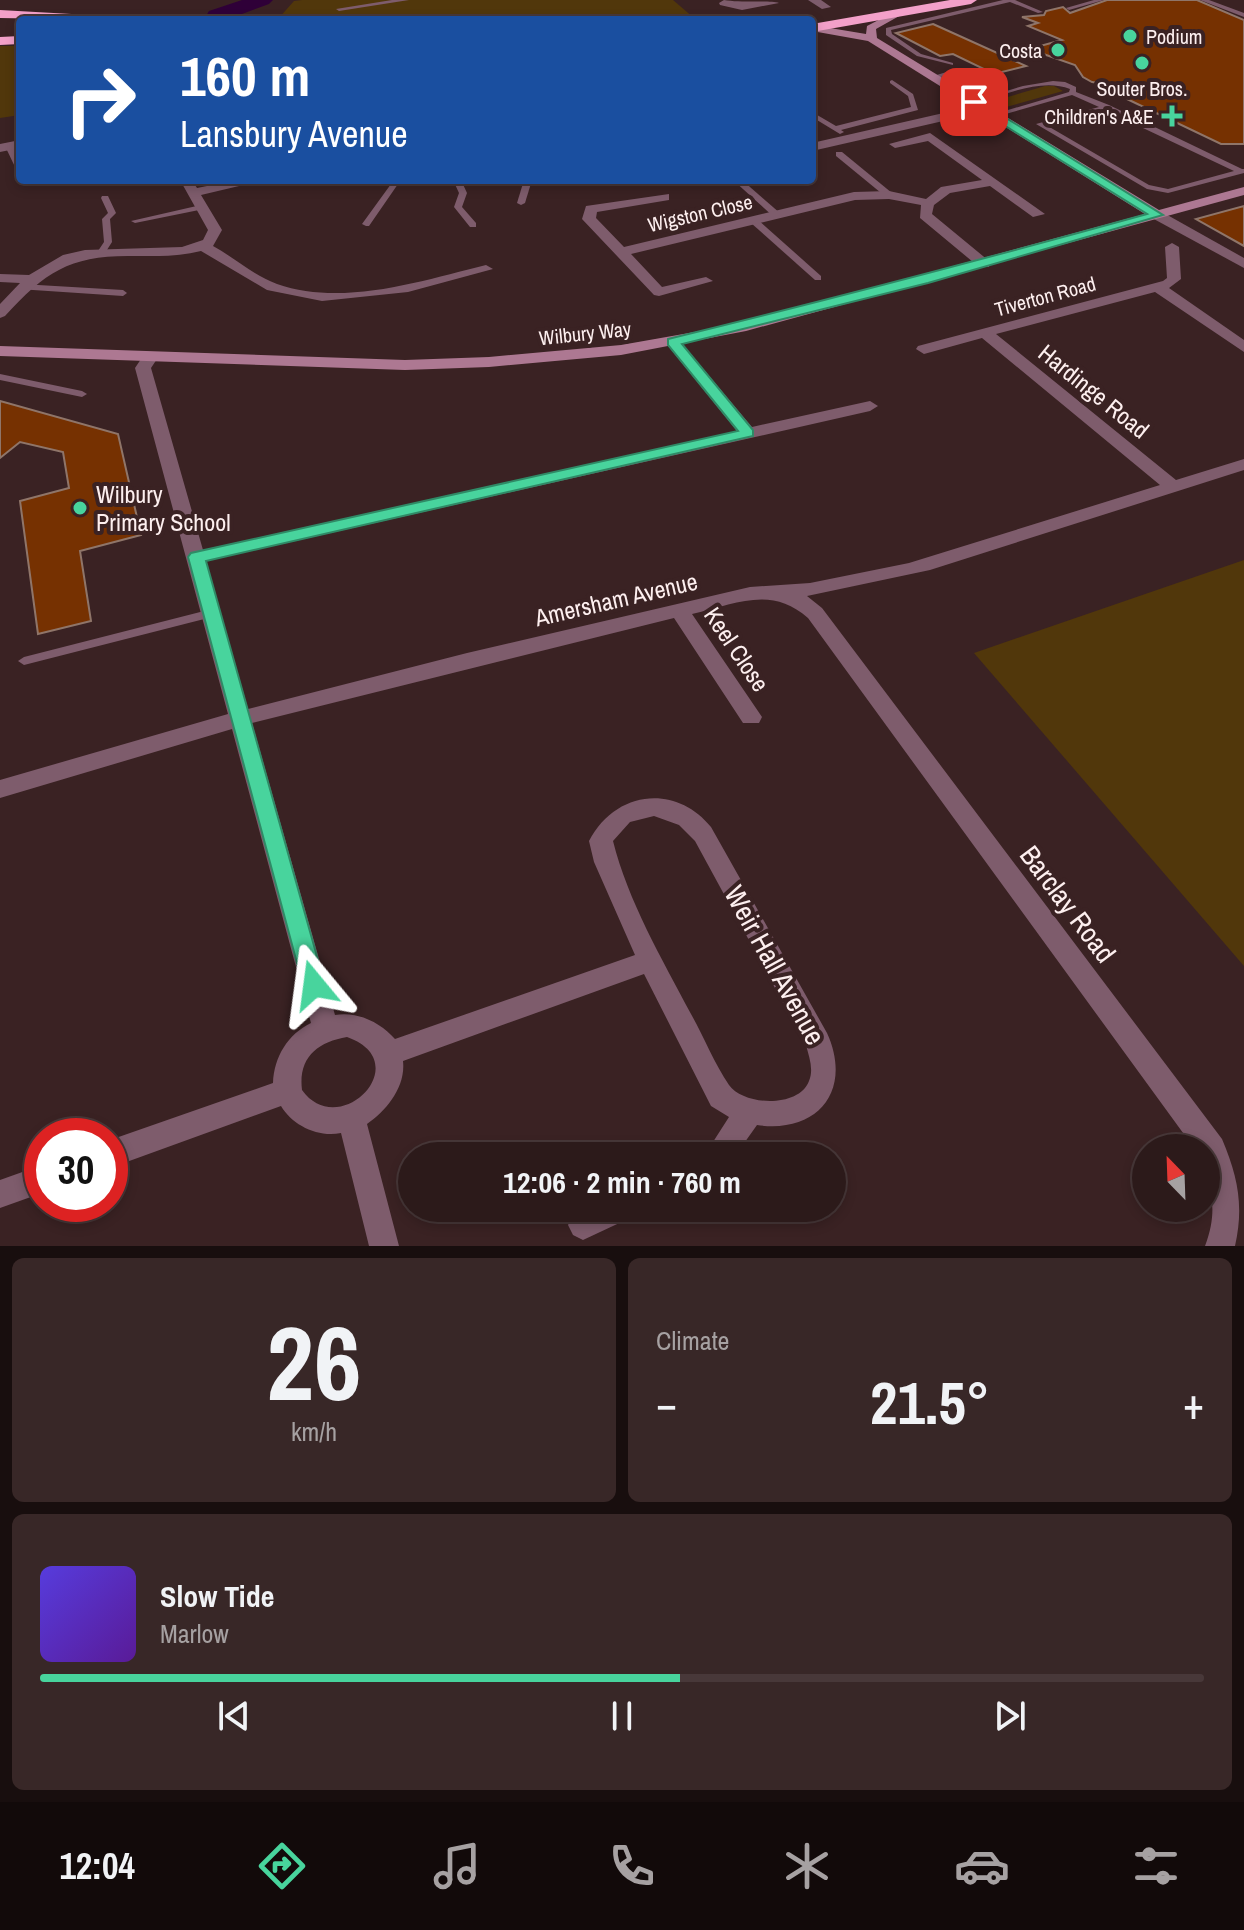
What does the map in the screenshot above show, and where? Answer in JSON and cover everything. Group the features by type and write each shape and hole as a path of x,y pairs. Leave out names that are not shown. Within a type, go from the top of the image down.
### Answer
{"highway":[{"path":"816,17 919,0"},
{"path":"816,27 971,0"},
{"path":"0,14 36,16"}],"street":[{"path":"813,0 826,7"},
{"path":"724,3 742,7 774,3"},
{"path":"872,39 871,28 896,15"},
{"path":"816,28 848,32 872,39 1157,215 1244,264"},
{"path":"816,146 984,108"},
{"path":"895,144 930,137 1038,214"},
{"path":"984,264 925,215 928,203 946,190 991,182"},
{"path":"0,313 26,283 61,260 102,251 181,252 203,247 212,240 215,230 190,186 213,184"},
{"name":"Wilbury Way","path":"0,351 405,365 576,355 673,342 741,328 1244,191"},
{"name":"Wigston Close","path":"621,252 854,196 889,195 928,203"},
{"name":"Wigston Close","path":"664,197 591,209 589,219 659,292 706,281"},
{"path":"203,247 267,285 290,292 349,295 459,281 486,269"},
{"path":"1172,247 1174,291 1182,305"},
{"path":"0,278 26,283"},
{"path":"267,285 282,279"},
{"name":"Tiverton Road","path":"924,349 1157,287 1174,279"},
{"path":"1157,287 1244,347"},
{"name":"Hardinge Road","path":"985,333 1173,486"},
{"path":"673,342 748,433"},
{"path":"151,356 143,368 326,1029"},
{"path":"197,557 870,406"},
{"name":"Amersham Avenue","path":"0,789 239,720 679,610 771,590 806,590 923,566 1244,464"},
{"path":"815,613 815,597 844,583"},
{"name":"Barclay Road","path":"771,590 800,600 815,613 1212,1149 1230,1193 1227,1230 1220,1246"},
{"name":"Keel Close","path":"679,610 751,717"},
{"name":"Weir Hall Avenue","path":"654,807 673,810 697,825 703,834 826,1058 825,1084 817,1095 804,1105 769,1116 735,1108 721,1097 650,961 606,862 601,841 614,818 640,808 654,807"},
{"path":"389,1054 650,961"},
{"path":"347,1025 363,1028 383,1043 389,1054 390,1076 385,1090 373,1104 351,1118 334,1122 313,1119 297,1109 286,1091 286,1072 291,1057 307,1039 326,1029 347,1025"},
{"path":"128,1148 286,1091"},
{"path":"728,1142 749,1113"},
{"path":"351,1118 384,1246"},
{"path":"0,1194 24,1185"},
{"path":"583,1225 590,1222"}],"lane":[{"path":"339,9 406,0"},
{"path":"954,75 957,67 954,61 919,55 887,32 892,27 1010,0 1040,12"},
{"path":"1069,8 1101,0"},
{"path":"1203,0 1244,15"},
{"path":"948,16 956,20"},
{"path":"936,78 954,75 983,89"},
{"path":"835,129 915,108 909,93 892,82"},
{"path":"984,108 1051,83 1071,85 1074,88 1072,93"},
{"path":"984,108 1072,93 1242,171"},
{"path":"1109,109 1102,108 1040,124 1147,187 1168,191 1242,171"},
{"path":"816,117 849,138"},
{"path":"839,154 889,195"},
{"path":"1198,183 1224,197"},
{"path":"366,224 395,184"},
{"path":"459,184 463,193 458,207 473,225"},
{"path":"521,203 527,184"},
{"path":"742,184 778,216"},
{"path":"102,251 108,242 106,219 112,213 105,198"},
{"path":"135,221 201,207"},
{"path":"754,221 818,278"},
{"path":"26,283 123,293"},
{"path":"0,377 82,394"},
{"path":"24,661 212,613"}],"shaded area":[{"path":"673,0 692,16 281,16 294,1"},
{"path":"0,46 16,46 16,116 0,118"},
{"path":"1054,86 1063,91 999,109 984,104"},
{"path":"1244,560 1244,966 974,653"}],"building":[{"path":"1107,0 1197,0 1244,20 1244,144 1221,144 1127,99 1134,88 1092,82 1083,77 1075,65 1029,49 1062,40 1028,26 1038,23 1022,17 1044,15 1046,11 1063,7 1070,13"},
{"path":"933,24 1026,66 994,74 953,54 940,56 896,33"},
{"path":"1244,206 1244,246 1196,219"},
{"path":"0,401 118,434 141,535 80,551 91,621 38,634 20,501 69,488 63,452 20,442 0,458"}],"waterway":[{"path":"217,16 262,0"}],"place":[{"name":"Podium","path":"1130,36"},
{"name":"Costa","path":"1058,50"},
{"name":"Souter Bros.","path":"1142,63"},
{"name":"Children's A&E","path":"1172,116"},
{"name":"Wilbury Primary School","path":"80,508"}],"route":[{"path":"314,985 239,720 197,557 748,433 673,342 741,328 924,280 1157,215 974,102"}]}
